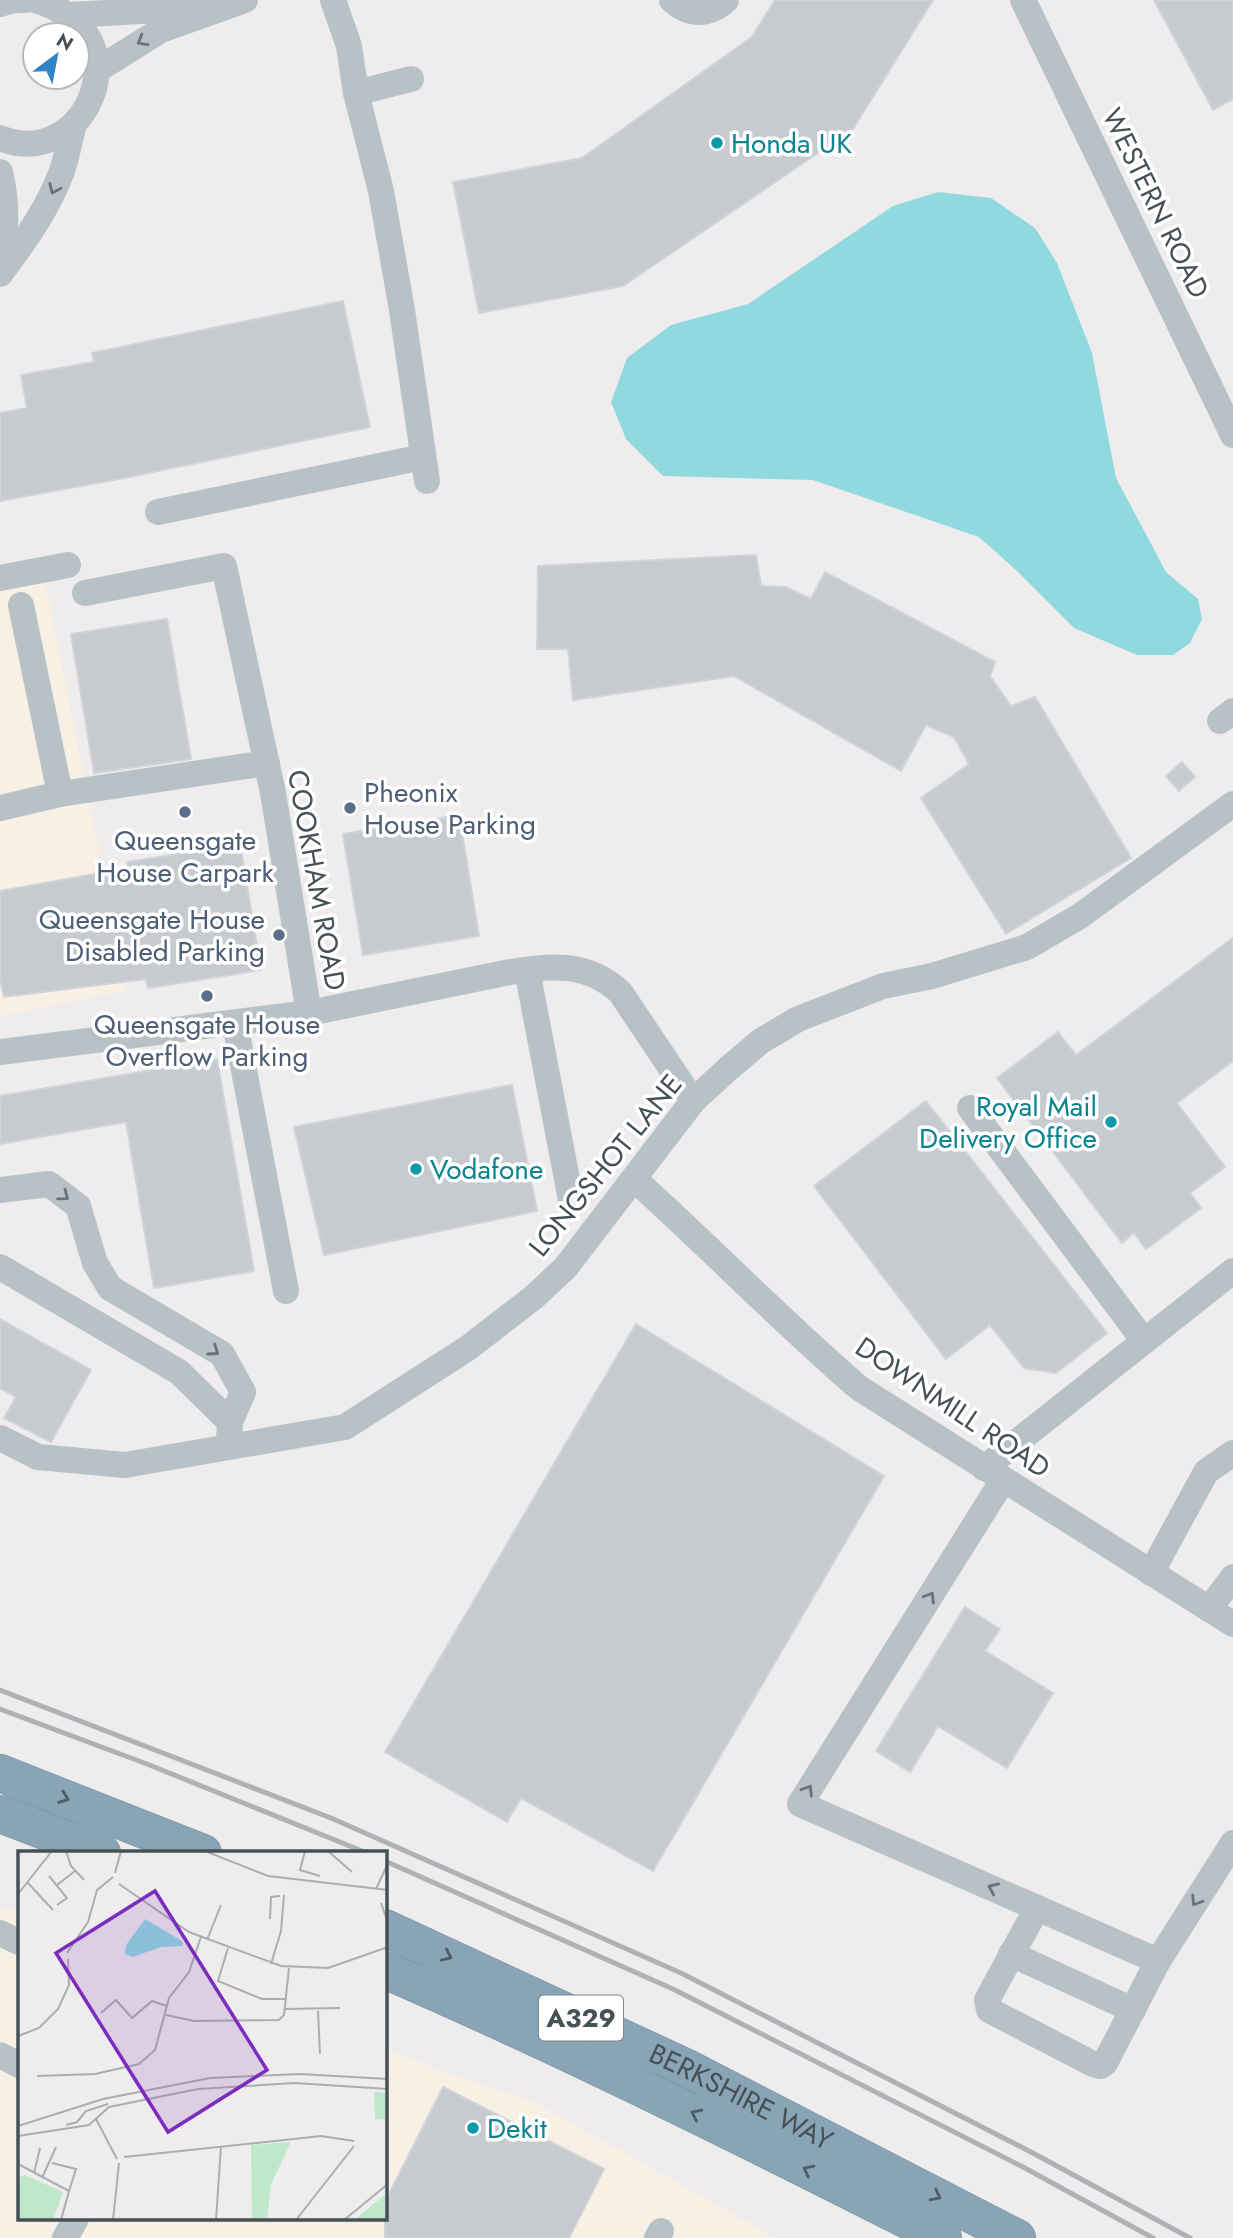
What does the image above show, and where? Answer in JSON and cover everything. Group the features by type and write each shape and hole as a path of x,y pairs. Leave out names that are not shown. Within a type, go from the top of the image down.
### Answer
{"highway":[{"path":"0,1773 198,1851"},
{"path":"0,1814 97,1851"},
{"name":"BERKSHIRE WAY","path":"387,1929 685,2067 766,2129"},
{"name":"BERKSHIRE WAY","path":"387,1971 766,2129 867,2180 1017,2238"},
{"name":"BERKSHIRE WAY","path":"867,2180 943,2238"}],"street":[{"path":"0,4 25,0"},
{"path":"0,138 25,143 43,141 60,134 74,124 87,108 95,90 97,70 93,49 84,30 70,15 53,5 35,0"},
{"path":"158,512 425,469 384,209 356,93 349,46 333,0"},
{"path":"673,0 684,9 695,13 707,12 726,0"},
{"name":"WESTERN ROAD","path":"1023,0 1233,435"},
{"path":"70,15 236,2"},
{"path":"97,70 161,30 236,2"},
{"path":"356,93 411,79"},
{"path":"0,274 22,246 48,203 63,169 74,124"},
{"path":"0,172 5,223 0,274"},
{"path":"0,578 68,565"},
{"path":"85,593 224,566 267,763"},
{"path":"21,605 60,793"},
{"name":"COOKHAM ROAD","path":"0,808 60,793 267,763 309,1013 527,970 566,968 586,971 605,979 620,992 694,1101"},
{"name":"LONGSHOT LANE","path":"0,1438 37,1457 125,1465 230,1435 345,1427 388,1411 534,1297 566,1267 694,1101 761,1041 798,1019 883,986 932,975 1027,947 1080,916 1233,804"},
{"path":"527,970 571,1200"},
{"path":"0,1052 309,1013"},
{"path":"235,1023 286,1291"},
{"path":"970,1108 1144,1341"},
{"name":"DOWNMILL ROAD","path":"634,1179 818,1353 859,1388 1233,1624"},
{"path":"0,1190 49,1184 78,1206 95,1263 110,1288 222,1354 243,1392 230,1435"},
{"path":"0,1267 179,1372 230,1435"},
{"path":"1158,1961 800,1804 994,1474 1144,1341 1233,1271"},
{"path":"1151,1573 1206,1472 1233,1453"},
{"path":"1209,1609 1233,1577"},
{"path":"1037,1908 987,2000 989,2010 1100,2066 1105,2063 1158,1961 1233,1843"},
{"path":"0,1933 18,1942"},
{"path":"1012,1954 1133,2010"},
{"path":"0,2055 18,2064"},
{"path":"65,2238 75,2220"}],"shaded area":[{"path":"42,566 127,990 0,1017 0,574"},
{"path":"0,1907 18,1912 18,2220 387,2220 387,2049 447,2073 533,2101 776,2238 0,2238"}],"water":[{"path":"938,192 991,198 1035,228 1057,263 1092,353 1116,478 1166,572 1198,599 1202,619 1190,643 1173,655 1137,655 1074,628 979,537 813,480 663,476 626,439 611,402 627,358 671,325 748,304 893,206"}],"building":[{"name":"Honda UK","path":"775,0 933,0 853,129 623,286 479,313 453,182 582,158 752,37"},
{"path":"1154,0 1233,0 1233,99 1213,110"},
{"path":"343,301 370,427 0,501 0,413 27,408 21,375 94,362 92,353"},
{"path":"756,555 761,586 786,587 811,599 825,572 995,662 990,676 1011,706 1035,697 1131,858 1006,934 921,798 969,764 954,737 926,725 901,771 734,676 573,700 568,649 537,649 538,566"},
{"path":"167,619 191,759 94,773 71,634"},
{"path":"1182,762 1195,777 1179,791 1166,776"},
{"path":"459,815 479,936 363,955 343,834"},
{"path":"240,844 261,970 148,988 146,979 4,997 0,979 0,891 128,868 127,862"},
{"name":"Royal Mail Delivery Office","path":"1233,938 1233,1061 1177,1103 1225,1167 1190,1193 1201,1208 1146,1249 1134,1233 1122,1243 997,1078 1058,1032 1076,1055"},
{"path":"217,1059 254,1271 154,1288 126,1122 0,1144 0,1096"},
{"name":"Vodafone","path":"512,1085 537,1211 324,1255 294,1127"},
{"path":"926,1101 1107,1333 1056,1373 1024,1368 990,1325 946,1359 814,1186"},
{"path":"0,1319 91,1370 51,1442 4,1418 16,1397 0,1388"},
{"path":"636,1324 884,1476 653,1871 521,1798 507,1822 385,1752"},
{"path":"965,1607 1000,1629 985,1651 1053,1693 1007,1768 938,1726 910,1772 876,1751"},
{"name":"Dekit","path":"443,2087 604,2169 569,2238 385,2238 387,2198"}],"railway":[{"path":"0,1690 331,1818 681,1973 1031,2152 1190,2238"},
{"path":"0,1709 147,1764 362,1851"},
{"path":"387,1862 673,1989 1023,2167 1153,2238"}],"place":[{"name":"Honda UK","path":"717,143"},
{"name":"Pheonix House Parking","path":"350,808"},
{"name":"Queensgate House Carpark","path":"185,812"},
{"name":"Queensgate House Disabled Parking","path":"279,935"},
{"name":"Queensgate House Overflow Parking","path":"207,996"},
{"name":"Royal Mail Delivery Office","path":"1111,1122"},
{"name":"Vodafone","path":"416,1169"},
{"name":"Dekit","path":"473,2128"}]}
